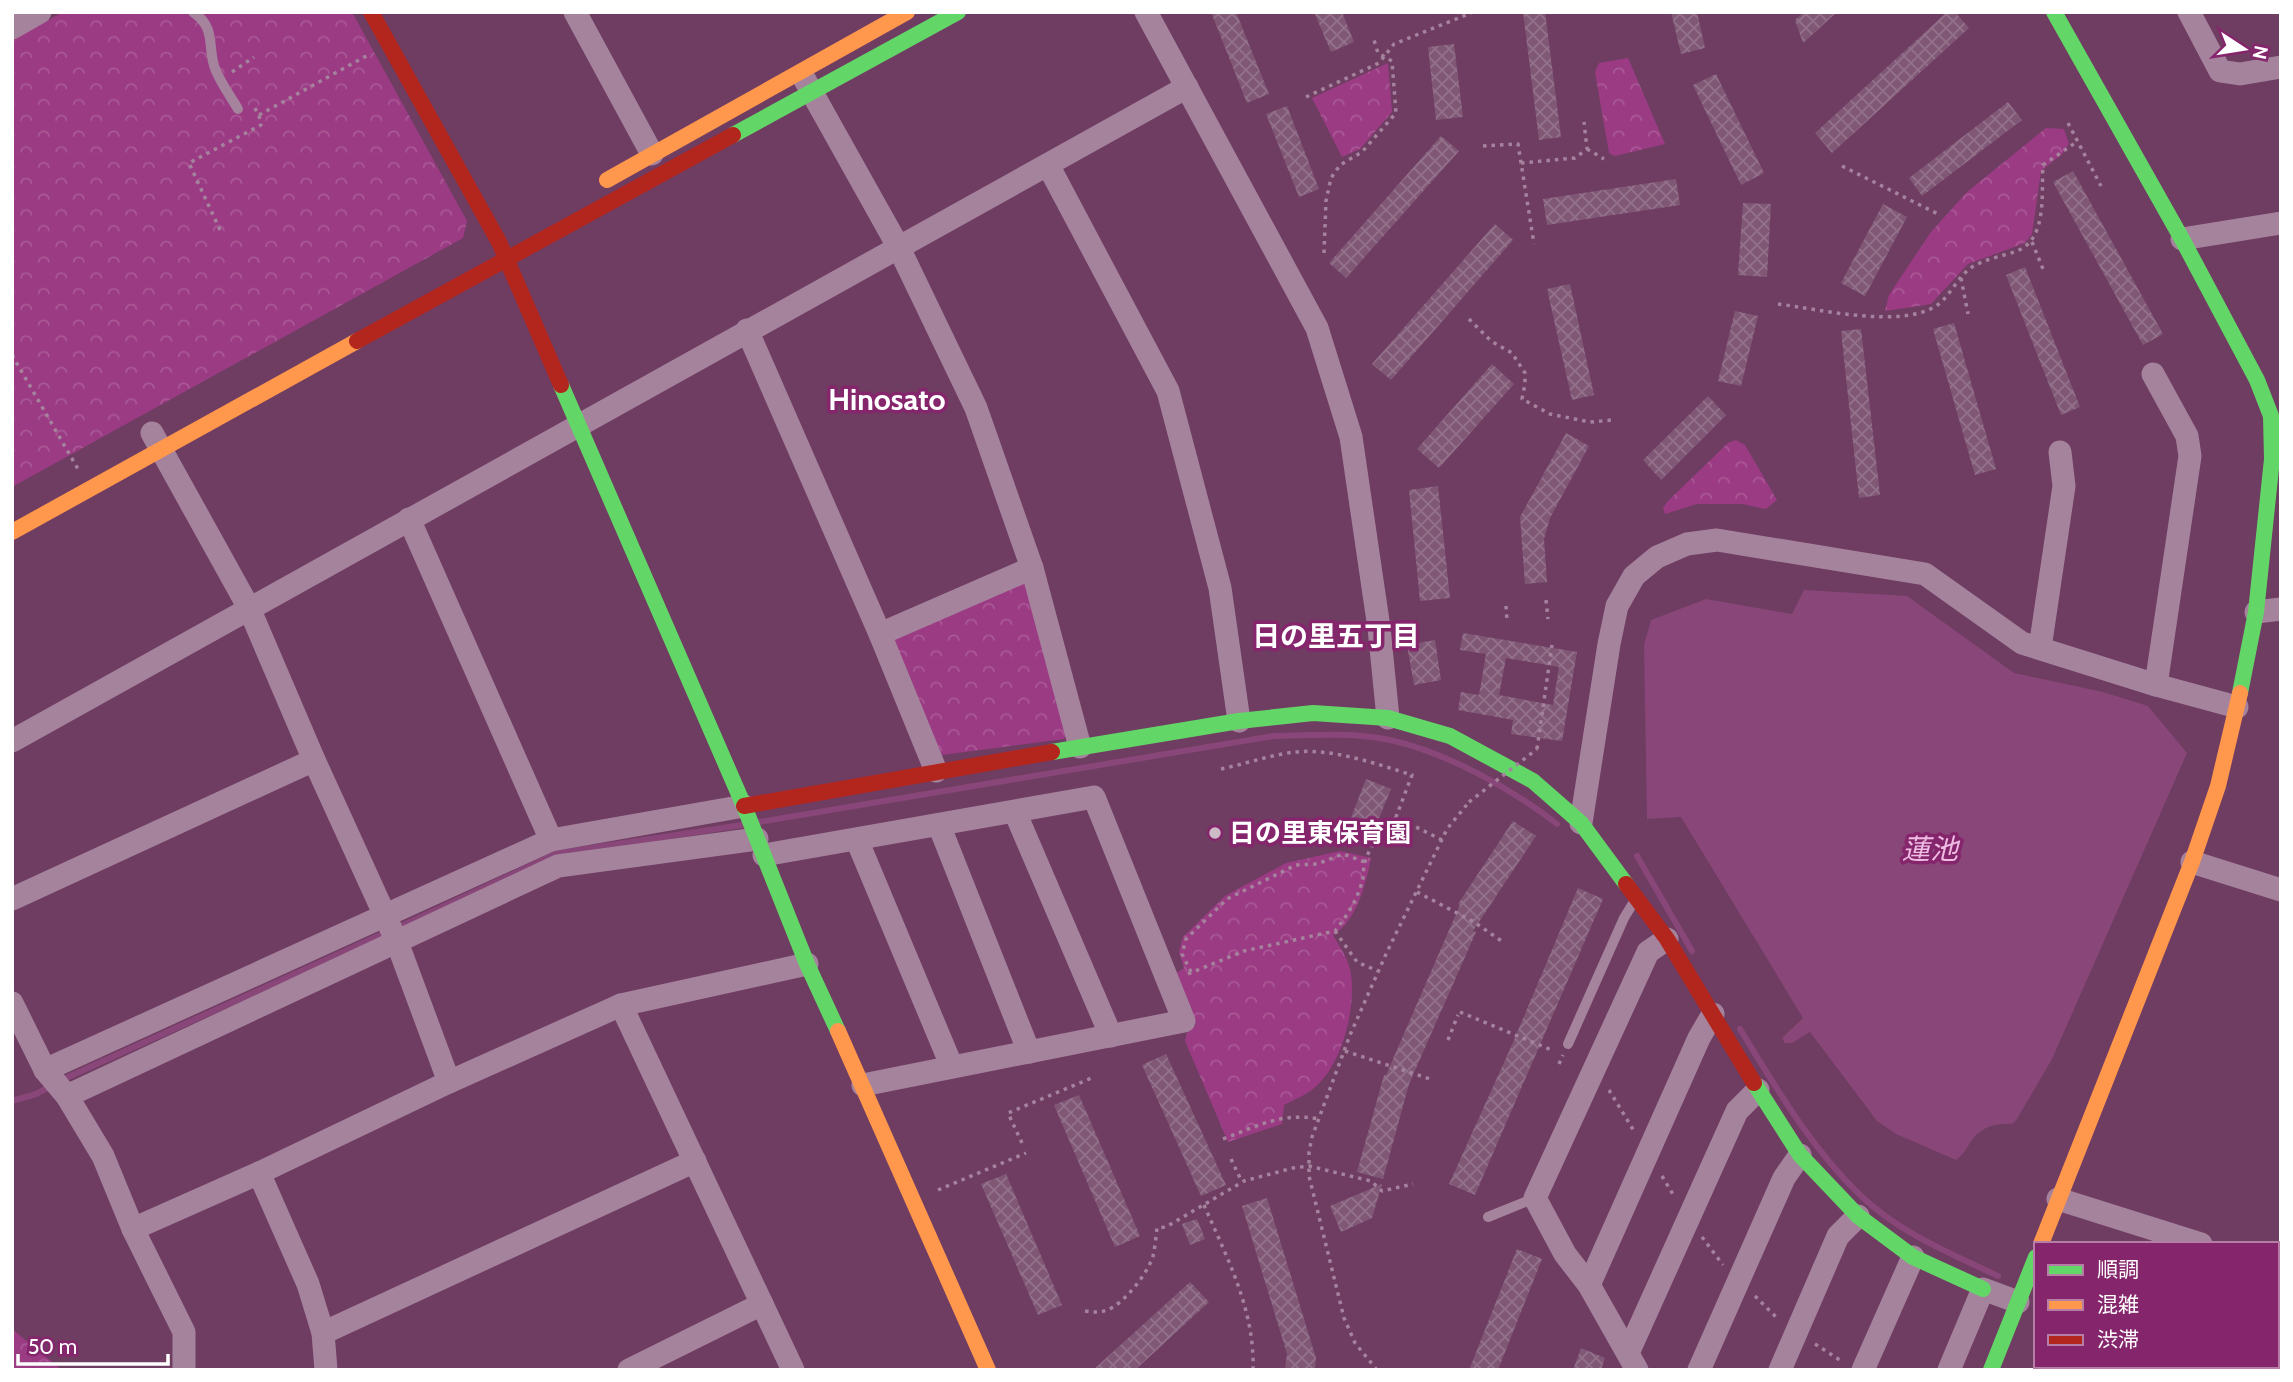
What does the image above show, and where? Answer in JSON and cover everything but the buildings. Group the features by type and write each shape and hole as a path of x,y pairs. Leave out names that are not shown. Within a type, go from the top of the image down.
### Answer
{"street":[{"path":"12,28 40,12"},
{"path":"370,12 499,242 744,806 807,964 988,1370"},
{"path":"575,12 652,154"},
{"path":"593,188 907,12"},
{"path":"12,532 155,437 506,259 958,12"},
{"path":"1146,12 1317,328 1351,437 1379,628 1388,718"},
{"path":"2042,1242 2192,863 2218,786 2256,612 2276,415 2182,239 2054,12"},
{"path":"2189,12 2220,71 2240,74 2281,67"},
{"path":"800,71 899,248 976,408 1032,568 1080,747"},
{"path":"12,741 1187,87"},
{"path":"1048,165 1168,391 1220,588 1239,721"},
{"path":"2182,239 2281,223"},
{"path":"747,330 880,634 936,771"},
{"path":"2152,374 2187,436 2190,456 2156,685"},
{"path":"155,437 249,608 314,760 397,942 449,1082"},
{"path":"2040,648 2064,486 2060,452"},
{"path":"410,519 551,840"},
{"path":"1581,822 1617,606 1634,576 1657,557 1687,544 1717,540 1925,574 2022,643 2237,707"},
{"path":"880,634 1032,568"},
{"path":"2256,612 2281,608"},
{"path":"45,1070 551,840 936,771 1239,721 1313,712 1388,718 1450,736 1533,781 1581,822 1667,939 1800,1155 1858,1216 1913,1257 1983,1289 2027,1305"},
{"path":"12,899 314,760"},
{"path":"67,1096 558,866 857,840 1094,797 1184,1021 863,1085"},
{"path":"1015,812 1111,1036"},
{"path":"939,825 1029,1052"},
{"path":"857,840 952,1067"},
{"path":"2192,863 2281,890"},
{"path":"1633,1361 1589,1284 1565,1254 1535,1198 1648,952 1667,939"},
{"path":"133,1228 259,1173 449,1082 621,1005 807,964"},
{"path":"12,1003 45,1070 67,1096 103,1156 133,1228 184,1332 184,1370"},
{"path":"621,1005 793,1370"},
{"path":"1589,1284 1699,1038 1713,1014"},
{"path":"1633,1361 1689,1219 1737,1111 1758,1090"},
{"path":"1699,1370 1784,1178 1800,1155"},
{"path":"323,1333 695,1161"},
{"path":"259,1173 308,1284 323,1333 326,1370"},
{"path":"2058,1199 2195,1242"},
{"path":"1780,1370 1838,1236 1858,1216"},
{"path":"1853,1366 1913,1257"},
{"path":"1991,1370 2027,1305 2034,1268"},
{"path":"1949,1370 1983,1289"},
{"path":"629,1370 762,1304"}],"lane":[{"path":"193,12 209,30 214,69 238,110"},
{"path":"1568,1044 1624,918 1637,898"},
{"path":"1488,1217 1535,1198"}],"path":[{"path":"1306,97 1379,63 1394,44 1471,13"},
{"path":"1324,253 1324,223 1331,178 1340,165 1362,152 1396,113 1392,61 1378,53 1374,40"},
{"path":"259,115 388,43"},
{"path":"232,72 254,57"},
{"path":"220,230 189,163 261,125 259,115 252,104"},
{"path":"1584,122 1587,149"},
{"path":"2068,123 2101,186"},
{"path":"1778,304 1876,317 1912,316 1938,305 1974,266 2030,244 2037,232 2043,165 2078,141"},
{"path":"1483,146 1518,144 1534,244"},
{"path":"1587,149 1604,159"},
{"path":"1521,163 1575,158 1587,149"},
{"path":"1842,166 1938,214"},
{"path":"2032,241 2043,269"},
{"path":"1961,278 1968,314"},
{"path":"1469,319 1491,341 1511,353 1525,373 1522,399 1550,414 1590,422 1612,420"},
{"path":"12,355 80,473"},
{"path":"1546,600 1548,619"},
{"path":"1506,606 1507,620"},
{"path":"1377,1370 1355,1343 1344,1318 1309,1176 1308,1152 1378,971 1447,829 1469,802 1537,749 1552,645"},
{"path":"1168,981 1244,951 1335,931 1353,904 1363,880 1365,862 1377,839 1388,830 1396,817 1412,775 1367,761 1331,754 1296,752 1221,769"},
{"path":"1396,817 1442,840"},
{"path":"1191,972 1182,954 1185,939 1227,899 1296,865 1317,864 1343,854 1365,862"},
{"path":"1416,892 1474,922 1503,942"},
{"path":"1335,931 1357,962 1378,971"},
{"path":"1448,1040 1459,1014 1563,1055"},
{"path":"1345,1051 1430,1079"},
{"path":"1595,1067 1689,1219 1738,1282 1780,1321 1853,1366"},
{"path":"1022,1143 1008,1113 1094,1077"},
{"path":"1223,1139 1283,1117 1299,1115 1319,1119"},
{"path":"914,1200 1026,1153"},
{"path":"1231,1159 1242,1182"},
{"path":"1085,1311 1109,1310 1140,1280 1153,1257 1157,1228 1166,1227 1242,1182 1309,1166 1371,1181 1382,1191 1413,1184"},
{"path":"1204,1205 1240,1287 1254,1346 1253,1370"}],"green space":[{"path":"63,12 352,12 467,221 463,238 12,487 12,40"},
{"path":"1628,58 1665,144 1615,156 1609,153 1595,72 1599,63"},
{"path":"1388,63 1392,112 1360,149 1342,157 1312,98"},
{"path":"2046,128 2064,129 2069,144 2062,154 2041,171 2032,234 2025,243 1968,264 1931,304 1885,311 1889,295 1931,232 1967,192"},
{"path":"1736,440 1745,445 1777,500 1766,509 1742,504 1697,504 1665,514 1663,508 1668,501 1728,443"},
{"path":"1015,581 1026,584 1068,729 1064,739 942,755 892,644 894,634"},
{"path":"1340,851 1371,858 1363,890 1354,911 1333,935 1348,964 1352,988 1349,1020 1339,1052 1323,1079 1313,1089 1284,1105 1282,1124 1228,1142 1185,1041 1187,1033 1196,1025 1175,974 1184,968 1179,952 1183,937 1225,896 1286,863"},
{"path":"12,1329 62,1370 12,1370"}],"water":[{"name":"蓮池","path":"1804,590 1907,596 2014,673 2103,692 2148,706 2187,753 2052,1059 2017,1119 2012,1124 1994,1125 1979,1132 1956,1160 1896,1134 1877,1121 1810,1032 1792,1043 1785,1043 1782,1038 1803,1018 1681,817 1647,819 1644,645 1651,620 1706,599 1792,614"}],"waterway":[{"path":"759,822 1273,736 1332,735 1390,740 1433,753 1499,785 1557,824"},
{"path":"397,928 558,853 742,825"},
{"path":"1637,856 1692,951"},
{"path":"12,1101 36,1094 387,932"},
{"path":"1740,1029 1810,1137 1860,1195 1908,1231 1998,1276"}],"traffic: fast":[{"path":"733,135 958,12"},
{"path":"2054,12 2182,239 2257,380 2271,416 2272,459 2256,612 2240,693"},
{"path":"561,385 744,806 807,964 838,1031"},
{"path":"1052,752 1239,721 1313,713 1388,718 1450,736 1533,781 1581,823 1626,884"},
{"path":"1754,1083 1800,1155 1858,1216 1913,1257 1983,1289"},
{"path":"1991,1370 2034,1262"}],"traffic: slow":[{"path":"607,180 907,12"},
{"path":"12,532 357,341"},
{"path":"2042,1242 2192,862 2218,786 2240,693"},
{"path":"838,1031 988,1370"},
{"path":"2226,1368 2232,1370"}],"traffic: jam":[{"path":"371,12 499,242 561,385"},
{"path":"357,341 733,135"},
{"path":"744,806 1052,752"},
{"path":"1626,884 1667,939 1754,1083"}],"place":[{"name":"日の里東保育園","path":"1215,833"}],"district":[{"name":"Hinosato","path":"887,400"},
{"name":"日の里五丁目","path":"1336,636"}]}
